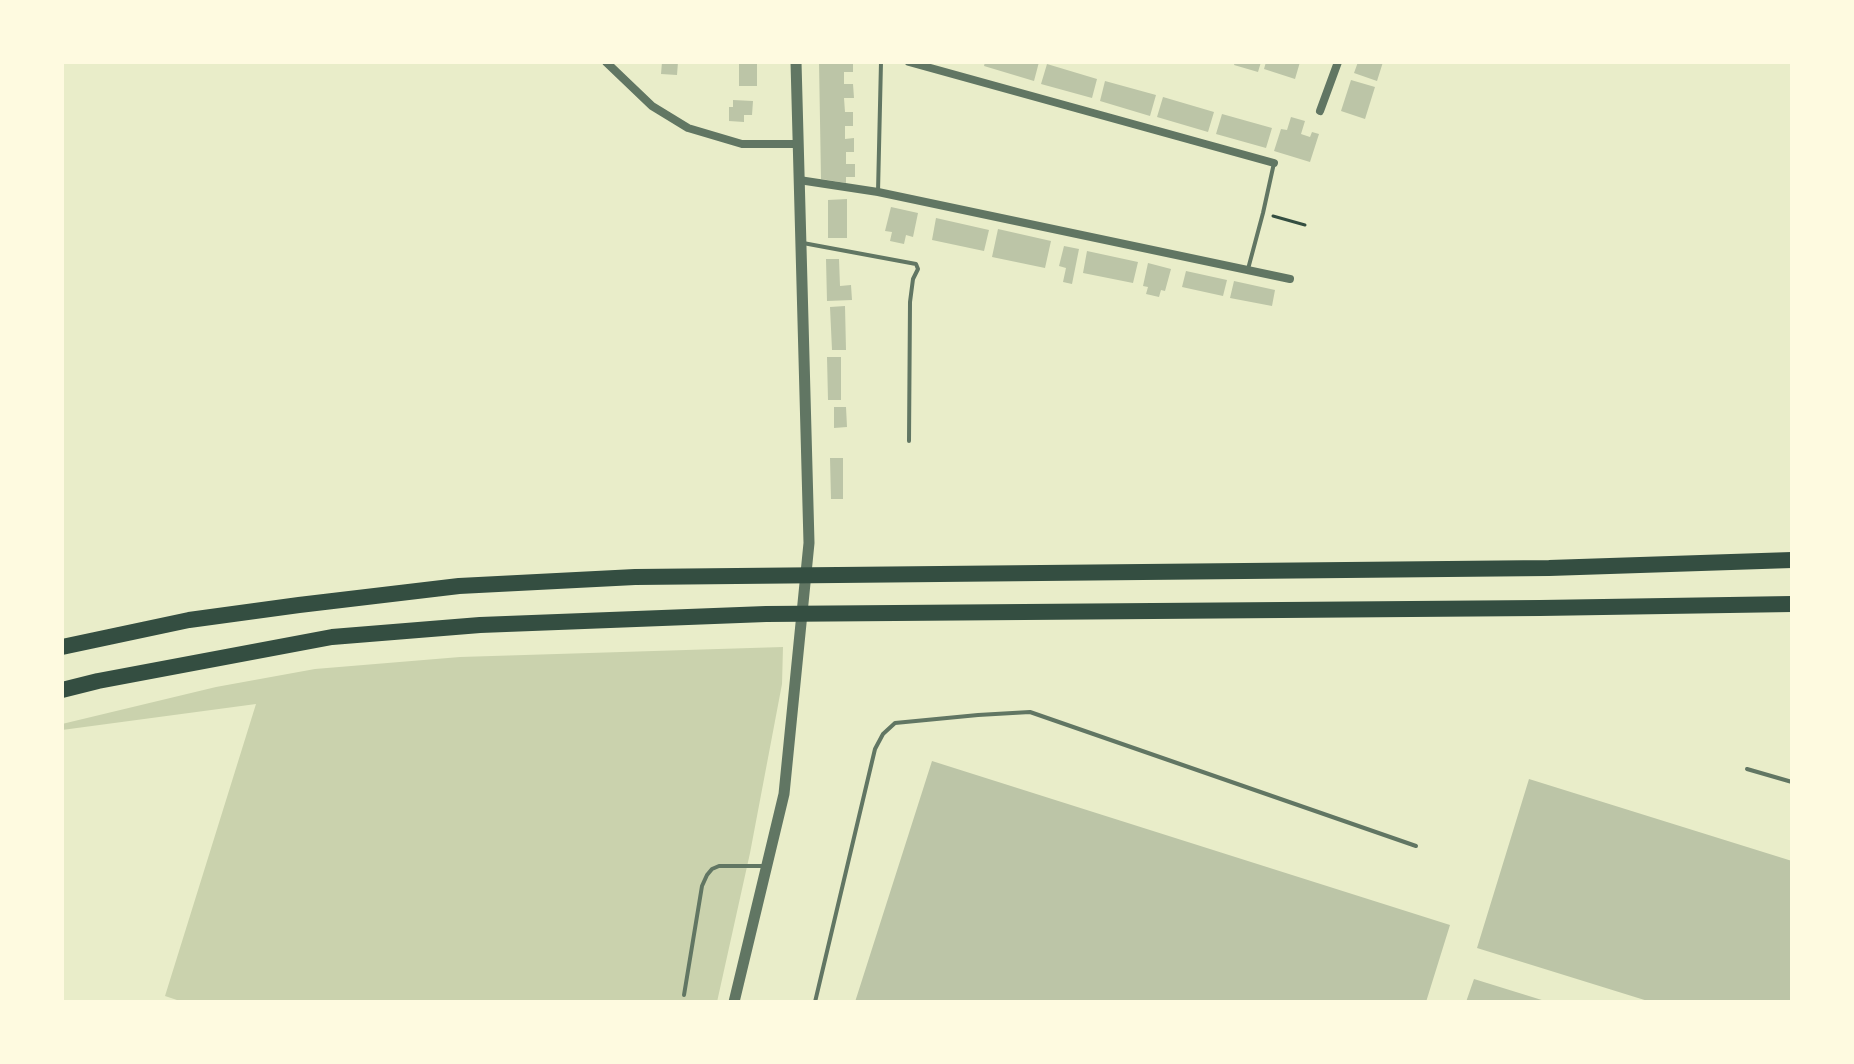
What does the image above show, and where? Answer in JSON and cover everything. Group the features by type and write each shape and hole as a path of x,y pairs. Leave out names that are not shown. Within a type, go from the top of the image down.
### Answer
{"highway":[{"path":"62,647 189,620 459,586 635,577 1549,568 1792,560"},
{"path":"62,690 332,637 480,625 766,614 1792,604"}],"street":[{"path":"606,62 652,106 688,128 742,144 799,144"},
{"path":"734,1002 784,794 809,543 796,62"},
{"path":"909,62 1274,163"},
{"path":"1320,111 1338,62"},
{"path":"799,180 878,192 1290,279"}],"lane":[{"path":"878,192 881,62"},
{"path":"1248,269 1274,163"},
{"path":"800,242 916,264 918,269 913,279 910,302 909,441"},
{"path":"815,1002 875,749 883,734 895,723 1030,712 1416,846"},
{"path":"1747,769 1792,782"},
{"path":"684,995 702,886 707,875 719,866 766,866"}],"path":[{"path":"1263,213 1305,225"}],"green space":[{"path":"783,647 782,684 750,853 717,1002 183,1002 165,996 256,704 62,730 62,724 216,687 315,669 460,657"}],"building":[{"path":"662,62 678,62 677,75 661,74"},
{"path":"739,62 757,62 757,86 739,86"},
{"path":"819,62 853,62 853,72 844,72 844,84 853,84 854,98 844,98 845,112 853,112 853,126 845,126 845,139 854,138 854,152 846,152 846,164 855,164 855,177 846,177 846,183 821,179"},
{"path":"985,62 1039,62 1034,81 984,66"},
{"path":"1235,62 1261,62 1258,72 1234,65"},
{"path":"1266,62 1300,62 1295,79 1264,69"},
{"path":"1358,62 1383,62 1377,81 1354,73"},
{"path":"1047,64 1097,79 1092,98 1041,84"},
{"path":"1351,80 1375,87 1365,119 1341,111"},
{"path":"1105,81 1156,95 1150,116 1100,101"},
{"path":"1163,97 1214,112 1208,132 1157,117"},
{"path":"733,100 753,101 752,115 744,115 744,122 729,121 729,107 733,107"},
{"path":"1222,114 1272,128 1266,148 1216,134"},
{"path":"1291,117 1305,121 1301,134 1310,137 1312,132 1319,134 1310,162 1274,151 1281,129 1287,130"},
{"path":"847,199 847,238 828,238 828,200"},
{"path":"891,207 918,213 913,237 906,235 904,244 890,241 892,232 885,231"},
{"path":"936,218 989,230 984,251 932,240"},
{"path":"998,229 1051,241 1045,268 992,257"},
{"path":"1064,246 1079,249 1072,284 1063,282 1066,268 1059,266"},
{"path":"1087,251 1138,262 1133,283 1083,273"},
{"path":"826,259 839,259 840,286 851,285 852,300 827,301"},
{"path":"1148,263 1171,269 1165,291 1161,290 1159,297 1146,294 1148,287 1143,286"},
{"path":"1186,271 1227,280 1223,296 1182,287"},
{"path":"1234,281 1275,290 1272,306 1230,298"},
{"path":"845,306 846,350 832,350 830,307"},
{"path":"827,357 841,357 841,400 828,400"},
{"path":"834,407 846,407 847,427 834,428"},
{"path":"830,458 843,458 843,499 831,499"},
{"path":"932,761 1450,925 1426,1002 855,1002"},
{"path":"1529,779 1792,861 1792,1002 1651,1002 1477,948"},
{"path":"1474,979 1545,1001 1545,1002 1466,1002"}]}
